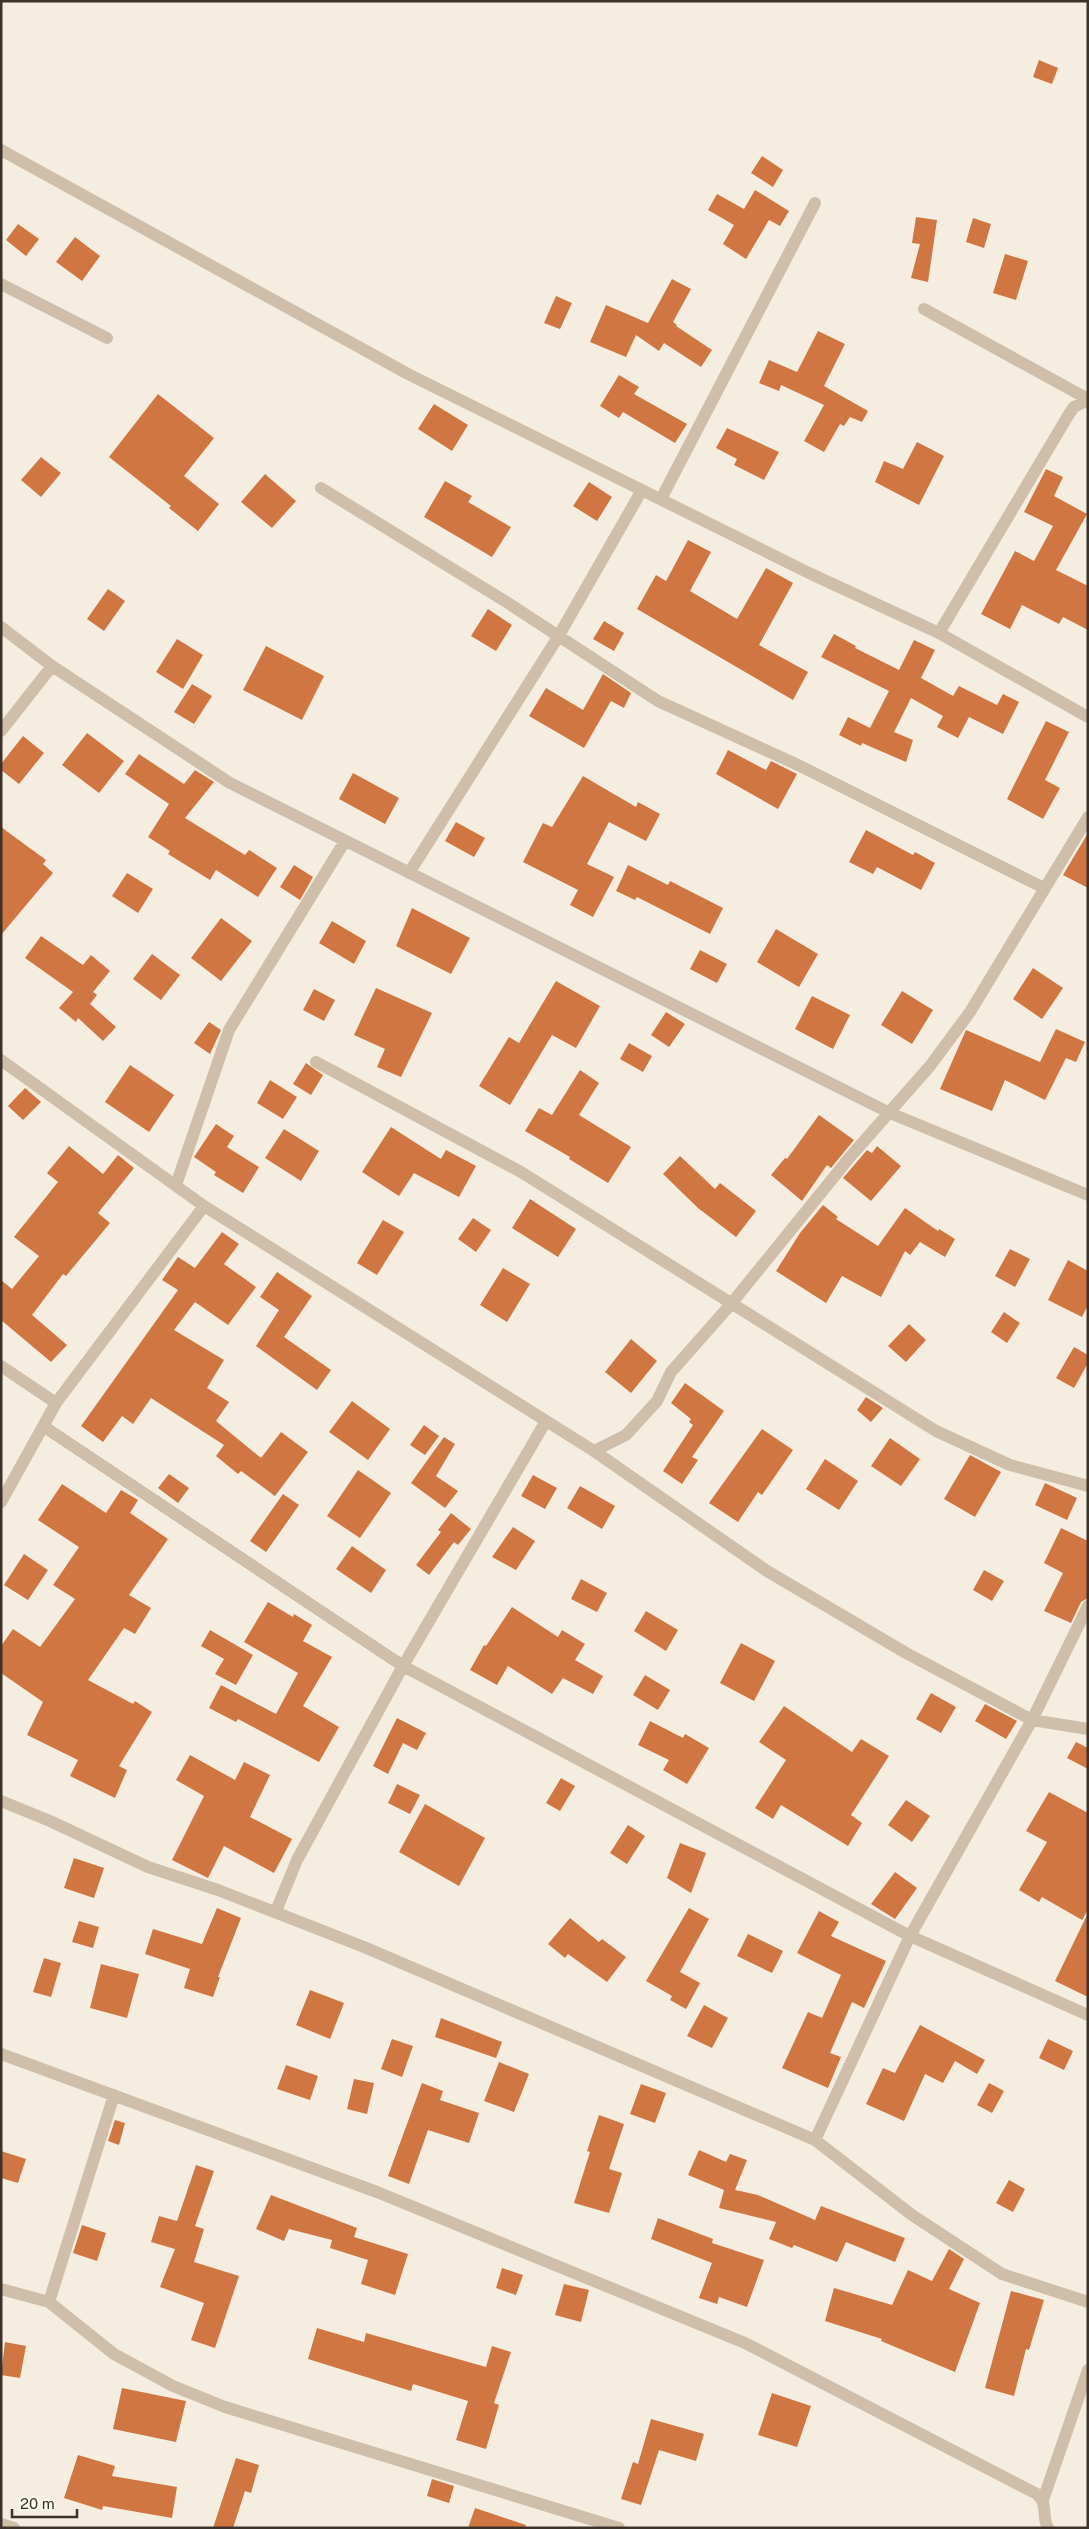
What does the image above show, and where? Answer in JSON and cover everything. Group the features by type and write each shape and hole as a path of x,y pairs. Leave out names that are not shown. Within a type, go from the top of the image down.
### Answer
{"street":[{"path":"1,150 408,374 811,574 939,633 1088,717"},
{"path":"661,499 815,203"},
{"path":"1,284 108,338"},
{"path":"924,309 1088,400"},
{"path":"939,633 1074,406 1088,400"},
{"path":"321,488 658,700 796,764 1044,888"},
{"path":"409,873 558,637 642,490"},
{"path":"1,627 52,666 230,783 890,1113 1088,1195"},
{"path":"1,731 52,666"},
{"path":"594,1452 626,1435 657,1401 671,1372 731,1304 850,1157 930,1066 970,1012 1088,817"},
{"path":"176,1185 230,1030 345,841"},
{"path":"1,1060 204,1206 594,1452 768,1571 906,1653 1032,1720 1088,1729"},
{"path":"316,1062 521,1172 936,1431 1010,1465 1088,1486"},
{"path":"1,1502 56,1403 204,1206"},
{"path":"1,1366 56,1403"},
{"path":"276,1912 297,1860 403,1666 546,1421"},
{"path":"44,1426 403,1666 910,1936 1088,2015"},
{"path":"815,2140 910,1936 1032,1720 1088,1606"},
{"path":"1,1801 50,1821 148,1867 276,1912 364,1946 815,2140 912,2215 1002,2274 1088,2302"},
{"path":"1,2054 377,2192 745,2343 1028,2490 1043,2500 1046,2507 1044,2519 1048,2528"},
{"path":"49,2302 114,2095"},
{"path":"1,2289 49,2302 114,2354 173,2386 216,2404 619,2528"},
{"path":"1043,2500 1088,2370"},
{"path":"1,2524 14,2528"}],"building":[{"path":"1039,60 1058,68 1052,84 1033,77"},
{"path":"762,156 783,170 773,187 751,173"},
{"path":"755,190 789,211 780,226 769,220 746,259 723,244 734,225 708,210 717,194 744,209"},
{"path":"916,217 937,220 928,282 911,278 920,244 912,243"},
{"path":"973,218 991,224 984,248 966,242"},
{"path":"18,224 39,239 26,256 6,240"},
{"path":"75,237 100,256 82,281 56,262"},
{"path":"1005,254 1028,261 1016,300 993,293"},
{"path":"672,279 691,289 673,322 712,350 701,367 664,343 659,351 636,335 626,357 590,342 606,305 648,323"},
{"path":"556,296 572,303 560,329 544,323"},
{"path":"818,331 845,344 824,386 868,411 862,422 850,417 844,426 840,424 824,452 804,441 824,405 781,385 779,391 759,383 769,360 797,372"},
{"path":"619,375 639,387 634,394 687,424 675,443 623,412 619,418 600,406"},
{"path":"158,394 214,438 184,476 219,504 198,531 169,508 171,506 109,457"},
{"path":"434,404 468,425 452,451 418,429"},
{"path":"727,428 779,452 764,480 734,465 737,459 716,448"},
{"path":"917,442 944,456 919,505 875,482 884,461 903,469"},
{"path":"41,457 61,473 41,497 21,480"},
{"path":"1046,469 1063,477 1054,496 1087,514 1056,570 1088,586 1088,630 1063,617 1059,624 1022,605 1010,629 981,614 1015,551 1034,561 1053,526 1024,512"},
{"path":"265,474 296,501 272,528 241,502"},
{"path":"445,481 472,496 468,502 511,527 492,557 424,517"},
{"path":"589,482 612,497 597,521 573,506"},
{"path":"688,540 711,552 690,591 737,619 766,568 793,583 759,645 808,672 793,700 637,609 656,575 666,581"},
{"path":"108,589 125,601 104,631 87,619"},
{"path":"488,609 512,625 496,651 471,636"},
{"path":"604,621 624,633 614,651 593,639"},
{"path":"834,634 856,646 855,648 899,670 914,640 935,650 921,678 953,696 959,686 997,705 1003,694 1019,702 1003,734 969,717 958,738 937,727 943,716 911,698 894,732 913,740 906,762 862,743 861,746 839,735 848,717 870,728 889,691 821,657"},
{"path":"177,639 203,655 183,689 156,672"},
{"path":"266,646 324,676 302,720 243,690"},
{"path":"603,674 631,693 624,708 611,701 584,748 529,716 546,688 583,710"},
{"path":"192,684 212,696 194,724 174,712"},
{"path":"1046,721 1069,732 1045,780 1060,788 1043,819 1007,799"},
{"path":"87,733 124,761 99,793 62,765"},
{"path":"23,736 44,753 19,784 1,770 1,764"},
{"path":"728,750 766,770 771,761 797,774 778,809 716,774"},
{"path":"139,754 184,784 195,770 214,782 185,818 245,855 249,850 277,868 258,897 216,870 210,880 168,854 170,851 148,837 169,804 125,774"},
{"path":"353,773 399,798 385,824 339,799"},
{"path":"583,776 636,807 638,802 660,814 646,841 609,822 587,864 614,877 593,917 570,905 578,890 523,862 543,823 552,827"},
{"path":"456,822 485,838 474,857 445,841"},
{"path":"1,827 46,860 43,864 53,873 1,935"},
{"path":"866,830 913,855 915,852 935,863 921,890 877,867 873,874 849,862"},
{"path":"1088,833 1088,888 1063,875"},
{"path":"294,865 313,877 300,900 280,887"},
{"path":"628,865 668,885 670,881 723,908 710,934 637,897 635,900 616,891"},
{"path":"127,873 153,889 138,913 112,896"},
{"path":"412,908 470,938 451,974 396,946"},
{"path":"221,918 252,941 221,981 191,958"},
{"path":"332,921 366,941 354,964 319,943"},
{"path":"776,929 818,954 799,987 757,962"},
{"path":"41,936 83,965 91,955 110,971 93,992 97,995 90,1004 116,1027 103,1041 78,1018 76,1022 59,1008 73,992 25,958"},
{"path":"700,950 727,964 717,983 690,969"},
{"path":"152,954 180,975 161,1000 133,979"},
{"path":"1033,968 1063,988 1042,1019 1013,999"},
{"path":"556,981 600,1006 576,1048 552,1035 510,1105 479,1086 509,1037 519,1043"},
{"path":"376,988 432,1013 401,1077 377,1067 385,1049 354,1035"},
{"path":"314,989 335,1000 324,1021 303,1010"},
{"path":"902,991 933,1010 912,1044 881,1025"},
{"path":"812,996 850,1015 833,1049 795,1029"},
{"path":"666,1012 685,1024 669,1047 651,1035"},
{"path":"209,1022 221,1030 210,1054 194,1043"},
{"path":"1056,1029 1085,1042 1076,1062 1066,1058 1045,1100 1005,1080 992,1111 940,1089 966,1030 1040,1062"},
{"path":"629,1043 652,1056 643,1072 620,1059"},
{"path":"306,1063 323,1075 311,1095 293,1084"},
{"path":"130,1065 174,1095 149,1132 105,1102"},
{"path":"580,1070 599,1083 579,1115 631,1147 608,1183 569,1159 570,1157 525,1131 539,1108 552,1115"},
{"path":"270,1080 297,1097 283,1119 257,1103"},
{"path":"25,1088 41,1102 23,1120 8,1106"},
{"path":"819,1115 854,1140 831,1168 827,1165 802,1201 771,1175 785,1158 787,1159"},
{"path":"216,1124 234,1136 227,1147 259,1167 243,1193 214,1175 216,1172 194,1157"},
{"path":"391,1127 441,1159 446,1150 476,1166 459,1197 414,1173 399,1196 362,1172"},
{"path":"284,1129 319,1151 301,1181 265,1158"},
{"path":"69,1146 103,1174 118,1155 134,1168 98,1213 110,1223 66,1276 63,1274 32,1315 67,1345 51,1362 1,1320 1,1280 12,1289 39,1256 14,1237 58,1182 47,1173"},
{"path":"877,1146 901,1166 871,1201 843,1178 867,1150 872,1153"},
{"path":"680,1156 715,1189 720,1183 756,1211 736,1237 698,1208 663,1174"},
{"path":"530,1199 576,1229 558,1257 512,1228"},
{"path":"823,1205 838,1217 836,1219 878,1246 905,1208 938,1231 939,1229 955,1239 945,1257 920,1242 910,1255 905,1251 881,1297 842,1276 826,1303 776,1271 800,1233"},
{"path":"473,1218 491,1230 476,1252 458,1239"},
{"path":"383,1220 404,1232 377,1275 357,1263"},
{"path":"222,1232 239,1244 224,1264 256,1287 228,1325 195,1302 174,1330 224,1360 207,1388 229,1402 216,1421 261,1458 281,1432 308,1452 275,1496 241,1471 238,1474 216,1456 224,1445 151,1398 133,1424 122,1416 103,1442 81,1426 178,1290 162,1280 178,1257 195,1268"},
{"path":"1010,1249 1030,1259 1015,1287 995,1276"},
{"path":"1068,1260 1088,1271 1088,1305 1082,1317 1048,1300"},
{"path":"503,1268 530,1284 507,1322 480,1305"},
{"path":"277,1272 312,1296 284,1337 331,1370 317,1390 256,1346 279,1310 260,1297"},
{"path":"1004,1312 1020,1323 1007,1343 991,1332"},
{"path":"909,1324 926,1340 906,1362 888,1346"},
{"path":"631,1339 657,1361 631,1393 605,1372"},
{"path":"1074,1347 1088,1355 1088,1363 1074,1388 1056,1378"},
{"path":"685,1383 724,1411 692,1457 698,1460 682,1484 663,1471 693,1425 689,1422 691,1419 671,1403"},
{"path":"866,1397 883,1408 871,1422 857,1410"},
{"path":"352,1401 390,1429 368,1460 329,1432"},
{"path":"424,1425 439,1436 425,1455 410,1445"},
{"path":"762,1429 793,1450 762,1495 758,1492 738,1522 709,1503"},
{"path":"444,1437 455,1444 436,1476 458,1491 445,1508 411,1483"},
{"path":"890,1438 920,1459 901,1486 871,1466"},
{"path":"970,1455 1001,1472 975,1517 944,1499"},
{"path":"825,1459 858,1481 839,1510 806,1489"},
{"path":"358,1470 391,1493 360,1538 327,1516"},
{"path":"169,1474 189,1488 178,1503 158,1488"},
{"path":"533,1475 557,1488 545,1509 521,1496"},
{"path":"1045,1483 1077,1498 1067,1520 1035,1505"},
{"path":"62,1484 106,1513 121,1490 138,1500 130,1513 168,1539 129,1595 151,1608 135,1634 124,1628 88,1680 133,1704 135,1701 152,1712 119,1766 127,1770 115,1798 70,1776 78,1760 27,1735 43,1702 1,1673 1,1646 13,1629 40,1647 75,1599 53,1585 79,1547 38,1520"},
{"path":"580,1486 615,1506 602,1529 567,1508"},
{"path":"283,1494 299,1505 266,1552 250,1541"},
{"path":"451,1513 471,1529 458,1545 454,1542 429,1575 416,1565 441,1532 438,1530"},
{"path":"513,1527 535,1541 516,1570 492,1557"},
{"path":"1061,1528 1088,1541 1088,1598 1081,1602 1071,1623 1044,1611 1063,1573 1044,1563"},
{"path":"352,1546 386,1570 371,1593 336,1569"},
{"path":"24,1554 48,1570 28,1600 4,1585"},
{"path":"984,1570 1004,1581 992,1601 973,1590"},
{"path":"581,1579 607,1593 597,1612 571,1599"},
{"path":"268,1602 293,1617 294,1614 312,1625 303,1641 332,1657 303,1706 339,1727 319,1762 238,1719 236,1722 209,1708 221,1685 276,1714 298,1673 244,1642"},
{"path":"512,1607 558,1637 562,1630 585,1644 575,1660 603,1676 593,1694 563,1678 552,1694 508,1666 497,1685 470,1670 484,1645 486,1646"},
{"path":"646,1611 678,1630 666,1651 634,1631"},
{"path":"210,1630 253,1655 236,1685 215,1674 224,1659 201,1646"},
{"path":"741,1643 775,1661 754,1701 720,1683"},
{"path":"645,1675 670,1690 658,1710 633,1695"},
{"path":"931,1693 956,1707 941,1733 916,1719"},
{"path":"985,1704 1017,1721 1006,1739 975,1721"},
{"path":"784,1706 852,1752 861,1739 889,1756 851,1815 862,1823 848,1846 781,1805 773,1819 755,1808 786,1760 759,1742"},
{"path":"397,1718 426,1733 417,1750 403,1743 388,1774 373,1766"},
{"path":"650,1721 683,1738 685,1734 709,1748 687,1784 663,1770 669,1760 638,1745"},
{"path":"1076,1742 1088,1748 1088,1769 1067,1758"},
{"path":"190,1755 235,1780 244,1762 270,1775 250,1817 292,1839 274,1873 224,1846 208,1878 172,1860 204,1796 176,1780"},
{"path":"561,1778 575,1786 560,1811 546,1803"},
{"path":"397,1784 420,1795 410,1814 388,1803"},
{"path":"1049,1792 1088,1813 1088,1910 1082,1920 1042,1897 1039,1902 1019,1890 1047,1842 1026,1831"},
{"path":"906,1800 930,1816 912,1842 888,1825"},
{"path":"425,1804 485,1838 459,1886 399,1852"},
{"path":"628,1825 645,1836 627,1864 610,1853"},
{"path":"680,1843 706,1853 691,1893 667,1878"},
{"path":"74,1858 104,1868 94,1898 64,1888"},
{"path":"895,1872 917,1888 895,1919 871,1904"},
{"path":"217,1908 241,1918 218,1977 220,1977 213,1997 184,1988 190,1969 145,1954 153,1929 202,1944"},
{"path":"689,1908 709,1919 680,1972 700,1983 686,2009 670,2000 672,1996 646,1981"},
{"path":"819,1911 839,1922 831,1936 886,1961 864,2008 852,2002 830,2053 841,2057 828,2088 782,2068 808,2012 822,2018 841,1975 797,1953"},
{"path":"1088,1913 1088,1997 1055,1981"},
{"path":"570,1918 599,1942 602,1939 626,1957 607,1982 568,1954 565,1958 548,1944"},
{"path":"79,1921 99,1927 93,1948 72,1942"},
{"path":"748,1934 783,1951 772,1973 737,1956"},
{"path":"44,1958 61,1963 51,1997 33,1992"},
{"path":"101,1964 139,1974 127,2018 90,2008"},
{"path":"310,1990 344,2003 330,2039 296,2025"},
{"path":"704,2005 728,2018 712,2048 687,2036"},
{"path":"441,2018 502,2042 496,2058 435,2037"},
{"path":"920,2025 985,2060 977,2074 955,2061 943,2083 925,2074 904,2121 866,2104 883,2068 895,2073"},
{"path":"392,2039 413,2046 402,2077 381,2069"},
{"path":"1048,2039 1073,2051 1064,2070 1039,2058"},
{"path":"499,2062 529,2074 514,2112 484,2101"},
{"path":"286,2065 318,2076 310,2100 277,2089"},
{"path":"354,2079 374,2083 367,2114 347,2109"},
{"path":"422,2083 443,2091 440,2100 479,2113 469,2143 428,2130 409,2184 388,2176"},
{"path":"989,2083 1004,2091 992,2113 977,2105"},
{"path":"641,2084 666,2093 655,2123 630,2114"},
{"path":"599,2115 624,2124 609,2169 622,2173 609,2213 574,2203 590,2152 587,2151"},
{"path":"115,2120 125,2123 119,2145 108,2141"},
{"path":"699,2150 726,2162 730,2154 747,2160 735,2190 758,2195 815,2220 821,2206 905,2238 895,2262 846,2242 837,2262 794,2245 792,2248 769,2239 776,2222 719,2208 724,2190 688,2175"},
{"path":"1,2151 26,2159 18,2183 1,2178"},
{"path":"196,2165 214,2171 195,2226 204,2229 194,2262 239,2276 215,2348 191,2340 204,2303 160,2287 175,2249 151,2242 159,2216 177,2221"},
{"path":"1009,2180 1025,2189 1013,2212 996,2203"},
{"path":"271,2195 357,2228 354,2237 408,2254 395,2295 361,2284 368,2260 330,2248 332,2240 289,2229 284,2241 256,2229"},
{"path":"658,2218 713,2239 712,2243 764,2260 747,2307 719,2297 717,2304 699,2298 712,2263 651,2239"},
{"path":"82,2225 106,2233 97,2261 73,2253"},
{"path":"949,2249 964,2259 949,2289 980,2303 955,2372 881,2341 882,2339 825,2321 834,2288 892,2305 908,2270 932,2281"},
{"path":"502,2268 523,2275 516,2295 496,2288"},
{"path":"564,2284 589,2290 581,2322 555,2315"},
{"path":"1011,2291 1044,2300 1029,2350 1026,2349 1014,2396 985,2388"},
{"path":"317,2328 364,2342 366,2333 486,2367 492,2346 511,2352 494,2403 499,2405 486,2449 456,2440 468,2401 413,2384 411,2391 308,2359"},
{"path":"5,2342 26,2346 20,2378 1,2375"},
{"path":"122,2388 186,2401 176,2442 113,2429"},
{"path":"772,2393 811,2406 797,2447 758,2435"},
{"path":"651,2419 704,2434 696,2461 659,2450 641,2505 621,2499 633,2462 638,2464"},
{"path":"78,2455 115,2466 112,2476 177,2487 172,2518 103,2506 102,2510 64,2498"},
{"path":"236,2458 259,2465 251,2493 245,2491 233,2528 213,2528"},
{"path":"432,2479 454,2486 449,2503 427,2496"},
{"path":"475,2508 526,2525 525,2528 468,2528"}]}
